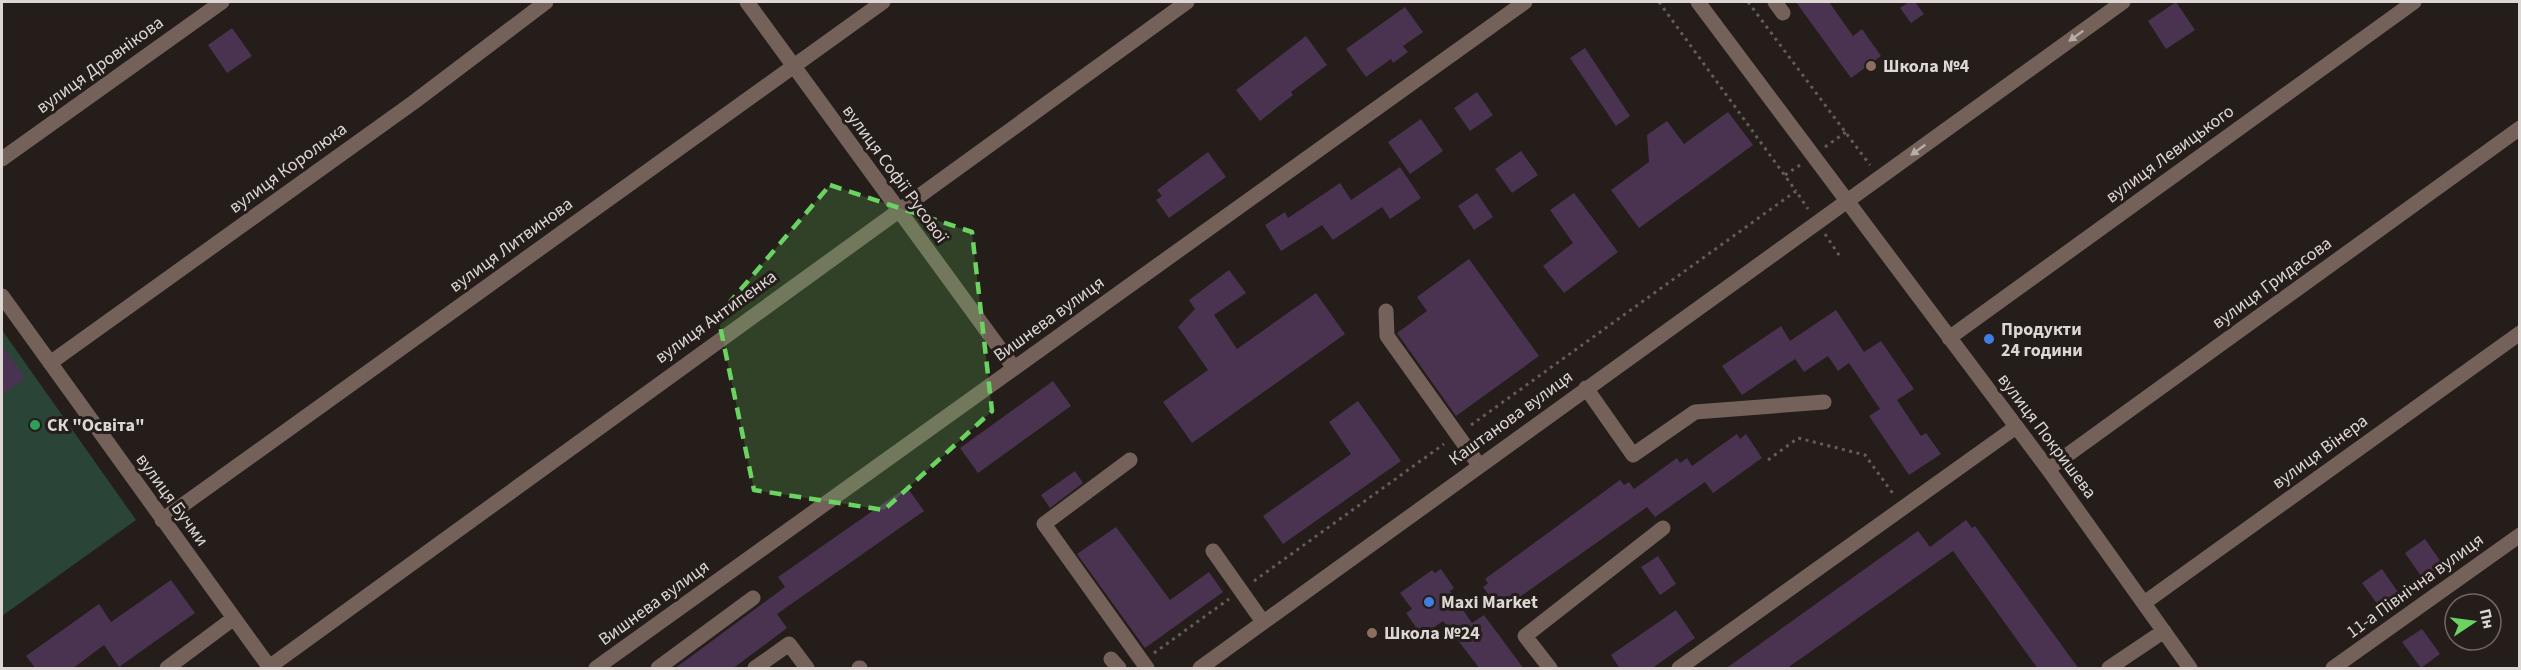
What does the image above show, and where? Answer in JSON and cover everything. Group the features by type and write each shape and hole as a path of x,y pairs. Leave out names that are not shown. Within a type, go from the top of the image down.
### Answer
{"street":[{"name":"вулиця Дровнікова","path":"2,159 222,2"},
{"name":"вулиця Королюка","path":"50,363 414,102 546,2"},
{"name":"вулиця Софії Русової","path":"747,2 1014,368"},
{"name":"вулиця Литвинова","path":"162,520 883,2"},
{"name":"вулиця Антипенка","path":"270,668 897,210 1188,2"},
{"name":"Вишнева вулиця","path":"597,669 1525,2"},
{"name":"вулиця Покришева","path":"1698,2 2048,469 2190,669"},
{"name":"Каштанова вулиця","path":"1200,669 1479,465 2123,2"},
{"name":"вулиця Левицького","path":"1949,338 2414,2"},
{"name":"вулиця Гридасова","path":"2048,469 2520,128"},
{"name":"вулиця Бучми","path":"2,296 270,668"},
{"path":"1386,311 1387,336 1479,465"},
{"name":"вулиця Вінера","path":"2144,603 2520,333"},
{"path":"1586,388 1633,455 1695,412 1824,402"},
{"path":"1679,669 2016,427"},
{"path":"1130,460 1044,524 1144,665"},
{"path":"1550,669 1525,636 1664,528"},
{"name":"11-а Північна вулиця","path":"2333,669 2520,535"},
{"path":"1214,551 1263,622"},
{"path":"658,669 753,598"},
{"path":"167,669 234,618"},
{"path":"2109,669 2164,631"},
{"path":"755,669 789,644 807,669"}],"path":[{"path":"1659,2 1796,191 1841,258"},
{"path":"1748,2 1880,178"},
{"path":"1144,665 1241,591 1796,191"},
{"path":"1768,460 1798,438 1865,455 1904,509"}],"highlighted area":[{"path":"830,185 972,232 992,411 884,510 754,490 718,316"}],"green space":[{"name":"СК \"Освіта\"","path":"2,330 136,520 2,616"}],"building":[{"path":"1796,2 1829,2 1853,36 1862,29 1881,56 1851,78"},
{"path":"1909,2 1915,2 1924,14 1911,23 1900,8"},
{"path":"2176,2 2195,30 2166,49 2148,21"},
{"path":"1405,7 1423,32 1403,46 1408,52 1393,63 1391,59 1366,77 1346,49"},
{"path":"232,28 252,56 227,73 208,45"},
{"path":"1306,36 1327,65 1291,92 1293,95 1260,121 1236,90"},
{"path":"1585,48 1630,116 1616,126 1570,58"},
{"path":"1477,92 1493,115 1470,131 1454,108"},
{"path":"1728,112 1753,145 1639,228 1611,190 1649,162 1647,135 1667,121 1684,144"},
{"path":"1421,119 1443,151 1410,174 1388,142"},
{"path":"1521,151 1538,175 1512,193 1495,169"},
{"path":"1208,152 1226,177 1169,218 1156,200 1162,196 1157,190"},
{"path":"1400,167 1421,198 1390,219 1382,207 1333,240 1322,225 1281,251 1265,225 1285,212 1288,218 1340,183 1351,200"},
{"path":"1477,193 1493,217 1474,230 1458,206"},
{"path":"1574,193 1618,252 1564,293 1543,266 1573,243 1550,210"},
{"path":"1469,259 1539,356 1456,416 1397,333 1427,311 1417,297"},
{"path":"1229,270 1246,293 1214,315 1237,349 1316,293 1345,334 1192,443 1163,402 1208,370 1178,327 1195,309 1189,300"},
{"path":"1836,310 1864,352 1881,341 1914,389 1897,400 1921,436 1926,433 1941,454 1909,475 1869,416 1880,409 1849,363 1838,371 1828,356 1804,372 1795,359 1742,395 1722,366 1781,326 1790,341"},
{"path":"2,345 25,378 2,395"},
{"path":"1053,381 1071,406 978,473 960,448"},
{"path":"1358,401 1401,461 1283,544 1263,516 1351,454 1329,422"},
{"path":"1737,434 1740,439 1746,434 1762,458 1713,493 1705,482 1655,517 1647,507 1500,611 1483,587 1488,583 1485,579 1620,480 1624,485 1629,482 1634,489 1677,458 1680,463 1687,458 1692,466"},
{"path":"1075,471 1083,483 1050,508 1041,495"},
{"path":"907,487 924,511 777,614 787,628 732,669 674,669 785,587 778,577"},
{"path":"1966,520 1972,528 1975,526 2079,669 2038,669 1953,551 1786,669 1725,669 1918,531 1930,547"},
{"path":"1116,527 1170,600 1209,572 1223,592 1145,648 1077,554"},
{"path":"2425,539 2443,565 2423,579 2405,553"},
{"path":"1658,556 1676,584 1660,595 1641,567"},
{"path":"1441,569 1454,588 1450,591 1472,623 1484,615 1524,669 1480,669 1443,621 1422,636 1406,613 1412,609 1400,593 1432,570 1435,573"},
{"path":"2382,569 2400,595 2381,609 2362,583"},
{"path":"171,580 195,613 119,667 104,645 72,669 36,669 26,656 99,604 111,622"},
{"path":"1676,610 1695,638 1651,669 1620,669 1611,655"},
{"path":"2422,629 2440,654 2421,668 2402,642"}],"place":[{"name":"Школа №4","path":"1871,66"},
{"name":"Продукти 24 години","path":"1989,339"},
{"name":"СК \"Освіта\"","path":"35,425"},
{"name":"Maxi Market","path":"1429,602"},
{"name":"Школа №24","path":"1372,633"}]}
